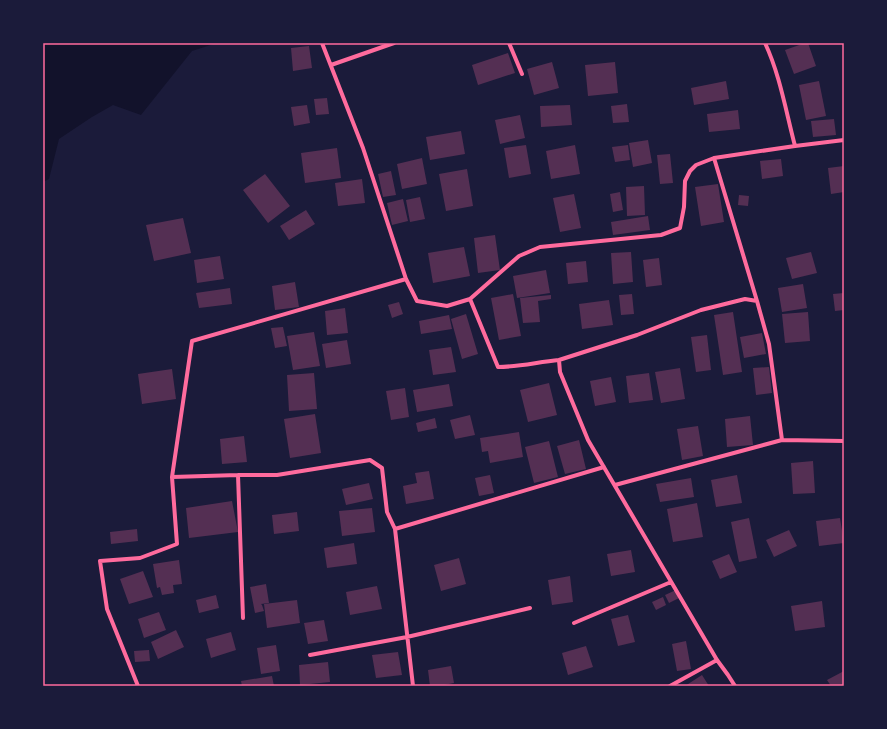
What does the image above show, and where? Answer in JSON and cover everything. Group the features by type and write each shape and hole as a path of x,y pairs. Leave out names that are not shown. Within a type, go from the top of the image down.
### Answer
{"street":[{"path":"322,43 364,148 406,278 416,301 447,306 470,300 520,256 540,247 661,235 680,228 684,207 685,181 690,171 696,165 714,158 844,140"},
{"path":"331,65 394,43"},
{"path":"509,43 522,74"},
{"path":"765,43 771,55 795,146"},
{"path":"714,158 758,301 769,344 782,440"},
{"path":"138,686 107,609 100,561 140,558 177,544 172,477 192,341 406,278"},
{"path":"470,300 498,367 510,367 559,360 637,335 701,310 745,299 758,301"},
{"path":"559,360 560,372 588,440 717,660 735,686"},
{"path":"615,485 782,440 844,442"},
{"path":"172,477 277,475 370,460 382,468 387,512 395,529 413,686"},
{"path":"395,529 604,467"},
{"path":"238,475 243,618"},
{"path":"574,624 671,582"},
{"path":"310,655 407,637 530,608"},
{"path":"670,686 717,660"}],"shaded area":[{"path":"43,43 217,43 192,51 141,115 113,105 59,139 49,179 43,182"}],"building":[{"path":"808,43 816,66 794,74 785,50"},
{"path":"309,46 312,68 293,71 291,48"},
{"path":"508,53 515,73 478,85 472,65"},
{"path":"552,62 559,88 534,95 527,69"},
{"path":"615,62 618,93 588,96 585,65"},
{"path":"726,81 729,99 694,105 691,88"},
{"path":"819,81 826,116 806,120 799,85"},
{"path":"327,98 329,114 316,115 314,99"},
{"path":"627,104 629,122 613,123 611,106"},
{"path":"307,105 310,123 294,126 291,107"},
{"path":"570,105 572,125 541,127 540,106"},
{"path":"738,110 740,129 709,132 707,114"},
{"path":"520,115 525,138 500,144 495,120"},
{"path":"834,119 836,135 813,137 811,121"},
{"path":"461,131 465,154 430,160 426,137"},
{"path":"648,140 652,163 633,167 629,143"},
{"path":"526,145 531,174 509,178 504,148"},
{"path":"575,145 580,174 551,179 546,151"},
{"path":"628,145 630,160 615,162 612,147"},
{"path":"337,148 341,178 305,183 301,153"},
{"path":"670,154 673,183 660,184 657,155"},
{"path":"422,158 427,184 402,189 397,164"},
{"path":"781,159 783,176 762,179 760,161"},
{"path":"844,166 844,192 831,194 828,168"},
{"path":"467,169 473,206 446,211 439,174"},
{"path":"391,171 396,195 383,197 378,174"},
{"path":"265,174 290,206 268,223 243,190"},
{"path":"362,179 365,203 338,206 335,183"},
{"path":"718,184 724,222 701,226 695,187"},
{"path":"644,186 645,215 627,216 626,187"},
{"path":"620,192 623,210 613,212 610,194"},
{"path":"574,194 581,228 560,232 553,198"},
{"path":"739,195 749,196 748,206 738,205"},
{"path":"420,197 425,219 410,222 406,200"},
{"path":"403,199 408,221 392,225 387,203"},
{"path":"306,210 315,224 289,240 280,226"},
{"path":"648,216 650,230 613,235 611,222"},
{"path":"183,218 191,253 154,261 146,225"},
{"path":"495,235 500,270 478,273 474,238"},
{"path":"464,247 470,276 433,283 428,253"},
{"path":"631,252 633,282 613,284 611,253"},
{"path":"811,252 817,273 792,279 786,258"},
{"path":"220,256 224,279 197,283 194,260"},
{"path":"659,258 662,285 646,287 643,260"},
{"path":"586,261 588,282 568,284 566,263"},
{"path":"546,270 550,293 517,298 513,276"},
{"path":"295,282 299,307 275,310 272,286"},
{"path":"803,284 807,308 782,312 778,288"},
{"path":"230,288 232,304 199,308 196,293"},
{"path":"844,293 844,310 835,311 833,294"},
{"path":"513,294 521,336 499,340 491,298"},
{"path":"632,294 634,314 621,315 619,295"},
{"path":"551,295 551,299 538,301 540,322 523,323 520,298"},
{"path":"609,300 613,325 582,329 579,304"},
{"path":"399,302 403,314 392,318 388,305"},
{"path":"345,308 348,333 327,335 325,311"},
{"path":"733,312 742,372 723,375 714,315"},
{"path":"808,312 810,341 785,343 782,314"},
{"path":"466,314 478,354 462,359 451,319"},
{"path":"449,315 452,329 421,334 419,321"},
{"path":"283,327 287,346 275,348 271,328"},
{"path":"314,332 320,366 293,370 287,336"},
{"path":"762,333 766,354 744,358 740,337"},
{"path":"707,335 711,370 696,372 691,337"},
{"path":"347,340 351,364 326,368 322,344"},
{"path":"451,347 456,372 433,375 429,350"},
{"path":"769,367 772,393 756,395 753,368"},
{"path":"680,368 685,399 661,403 655,372"},
{"path":"172,369 176,399 142,404 138,374"},
{"path":"314,373 317,409 289,411 287,375"},
{"path":"649,373 653,400 629,403 626,376"},
{"path":"611,377 616,402 595,406 590,381"},
{"path":"549,383 557,415 528,422 520,390"},
{"path":"449,384 453,406 417,412 413,390"},
{"path":"405,388 409,417 391,420 386,391"},
{"path":"315,414 321,453 290,458 284,419"},
{"path":"470,415 475,435 455,439 450,420"},
{"path":"750,416 753,445 727,447 725,419"},
{"path":"435,418 437,428 418,432 416,423"},
{"path":"698,426 703,456 682,460 677,429"},
{"path":"519,432 523,457 490,463 488,451 482,452 480,438"},
{"path":"244,436 247,462 222,464 220,439"},
{"path":"579,440 586,469 565,474 557,446"},
{"path":"549,441 558,477 534,483 525,447"},
{"path":"813,461 815,493 793,494 791,463"},
{"path":"429,471 434,499 406,504 403,486 417,483 415,473"},
{"path":"490,475 494,493 479,496 475,478"},
{"path":"737,475 742,503 716,507 711,480"},
{"path":"691,478 694,497 660,502 656,484"},
{"path":"369,483 373,499 346,505 342,489"},
{"path":"232,501 238,532 189,538 186,508"},
{"path":"697,503 703,537 673,542 667,509"},
{"path":"372,508 375,532 342,536 339,511"},
{"path":"297,512 299,531 274,534 272,515"},
{"path":"749,518 757,558 739,562 731,522"},
{"path":"840,518 844,543 819,546 816,521"},
{"path":"137,529 138,541 111,544 110,532"},
{"path":"789,530 797,546 774,557 766,540"},
{"path":"354,543 357,564 327,568 324,548"},
{"path":"631,550 635,572 611,576 607,554"},
{"path":"729,554 737,572 720,579 712,561"},
{"path":"459,558 466,584 441,591 434,565"},
{"path":"179,560 182,584 173,585 174,593 162,595 160,587 157,588 153,564"},
{"path":"143,571 153,597 129,604 120,579"},
{"path":"570,576 573,602 552,605 548,580"},
{"path":"266,584 269,603 261,604 264,611 255,613 250,587"},
{"path":"377,586 382,609 350,615 346,592"},
{"path":"676,590 679,598 669,603 665,595"},
{"path":"216,595 219,608 199,613 196,600"},
{"path":"663,597 666,605 656,610 652,602"},
{"path":"297,600 300,623 267,628 264,604"},
{"path":"822,601 825,627 795,631 791,606"},
{"path":"159,612 166,630 144,638 138,619"},
{"path":"628,615 635,642 618,646 611,619"},
{"path":"324,620 328,641 308,644 304,623"},
{"path":"176,630 184,647 158,659 151,642"},
{"path":"231,632 236,650 211,658 206,639"},
{"path":"686,641 691,669 677,671 672,644"},
{"path":"276,645 280,671 261,674 257,648"},
{"path":"586,646 593,667 568,675 562,653"},
{"path":"149,650 150,661 135,662 134,651"},
{"path":"398,652 402,675 376,678 372,655"},
{"path":"328,662 330,682 300,685 299,665"},
{"path":"451,666 454,683 430,686 428,670"},
{"path":"844,671 844,686 831,686 827,680"},
{"path":"702,675 709,686 685,686"},
{"path":"272,676 274,686 242,686 241,681"}]}
